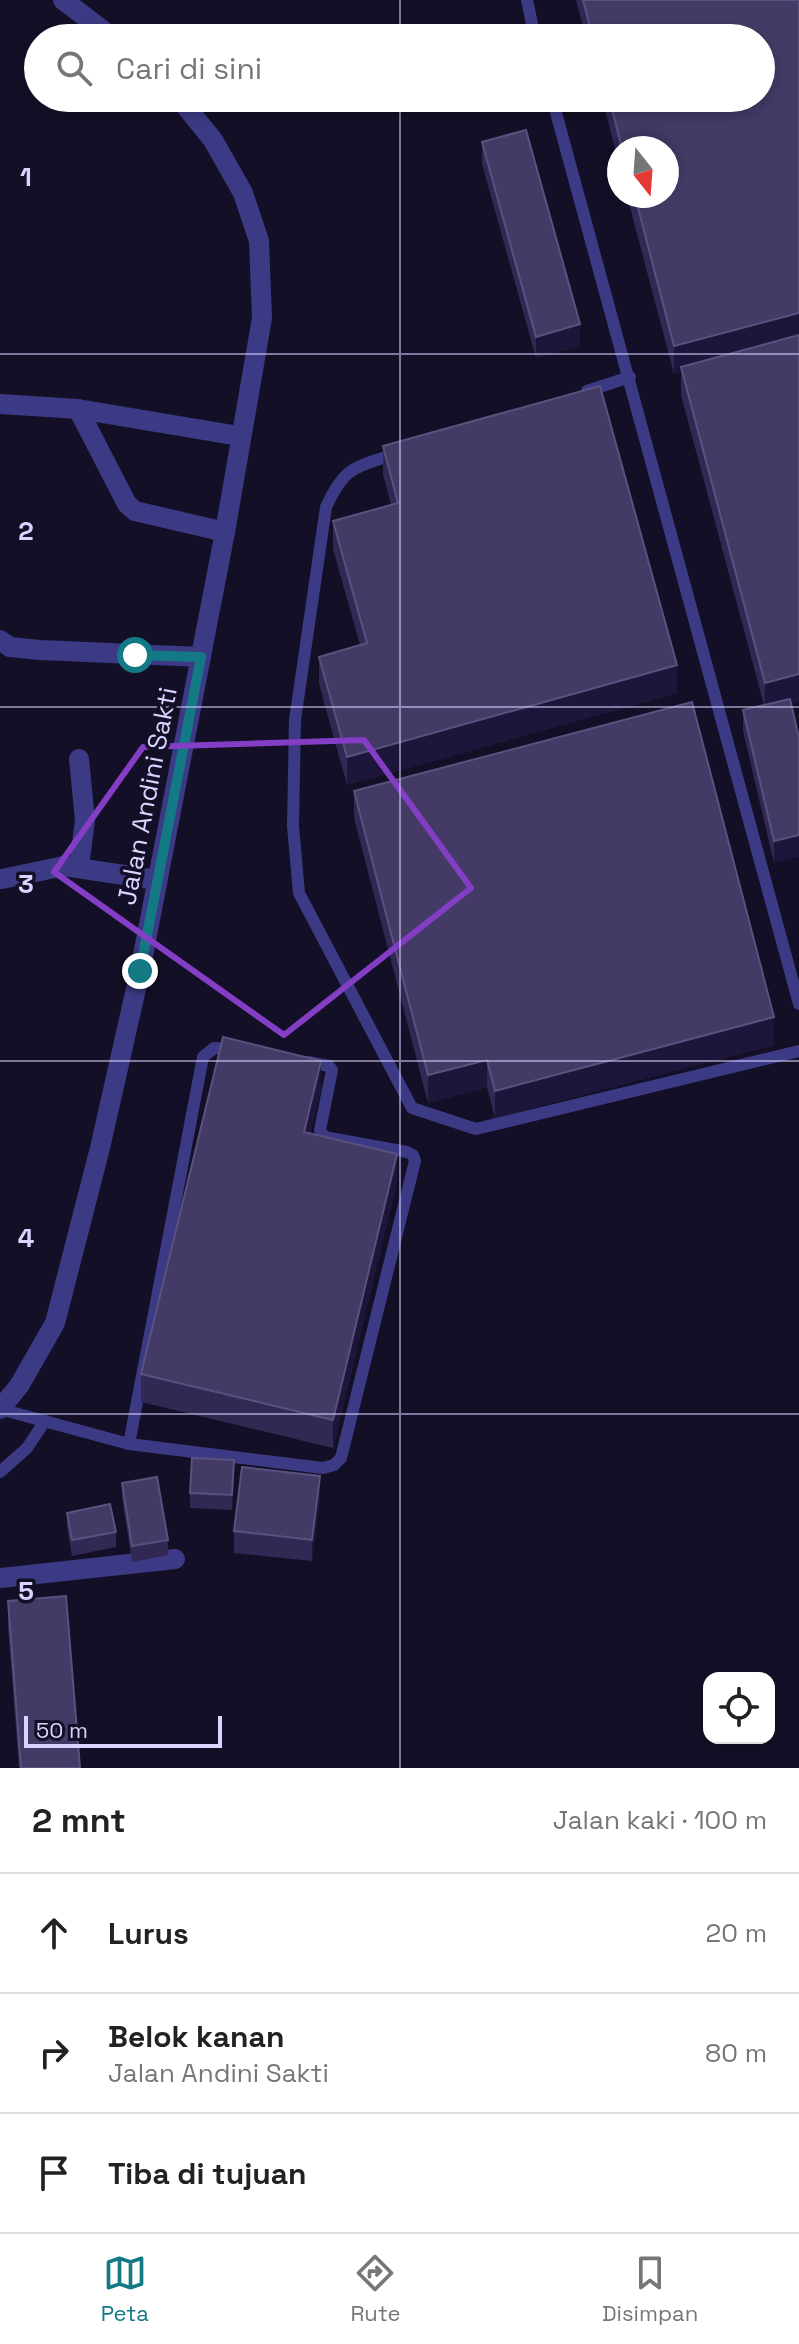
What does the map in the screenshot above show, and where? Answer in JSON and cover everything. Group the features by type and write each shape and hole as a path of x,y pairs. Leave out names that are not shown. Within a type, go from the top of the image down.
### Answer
{"street":[{"path":"63,0 95,24"},
{"name":"Jalan Andini Sakti","path":"0,1409 19,1386 55,1323 100,1148 201,657 262,318 259,241 243,193 213,140 190,112"},
{"path":"0,404 78,409 239,436"},
{"path":"78,409 127,504 135,511 225,532"},
{"path":"0,640 10,647 40,650 201,657"},
{"path":"79,759 85,820 79,867"},
{"path":"2,879 64,866 157,880"},
{"path":"0,1578 175,1559"}],"lane":[{"path":"527,0 532,24"},
{"path":"556,112 799,1004"},
{"path":"572,396 630,377"},
{"path":"413,448 355,467 339,480 326,507 295,720 293,826 299,893 412,1108 476,1129 799,1051"},
{"path":"129,1444 203,1057 214,1048 255,1052"},
{"path":"0,1409 129,1444 323,1468 334,1465 341,1458 415,1161 413,1155 407,1152 324,1137 320,1130 332,1070 329,1066 299,1060"},
{"path":"0,1472 27,1448 45,1421"}],"highlighted area":[{"path":"364,740 471,888 284,1035 54,872 143,747"}],"building":[{"path":"583,0 799,0 799,313 674,346 638,208 679,208 679,136 619,136 613,112 775,112 775,24 589,24"},
{"path":"526,130 580,324 536,337 482,142"},
{"path":"799,335 799,674 765,683 681,367"},
{"path":"600,386 677,665 347,757 319,657 367,643 333,521 398,503 383,446"},
{"path":"790,699 799,738 799,835 774,841 743,710"},
{"path":"692,702 774,1017 495,1091 487,1060 428,1075 354,791"},
{"path":"223,1037 321,1061 304,1132 397,1154 333,1420 141,1374"},
{"path":"192,1458 234,1460 232,1495 190,1493"},
{"path":"242,1467 320,1476 312,1540 234,1531"},
{"path":"157,1477 168,1540 132,1546 122,1483"},
{"path":"110,1504 116,1532 72,1540 67,1513"},
{"path":"66,1596 80,1768 21,1768 8,1601"}],"route":[{"path":"135,655 201,657 140,971"}]}
